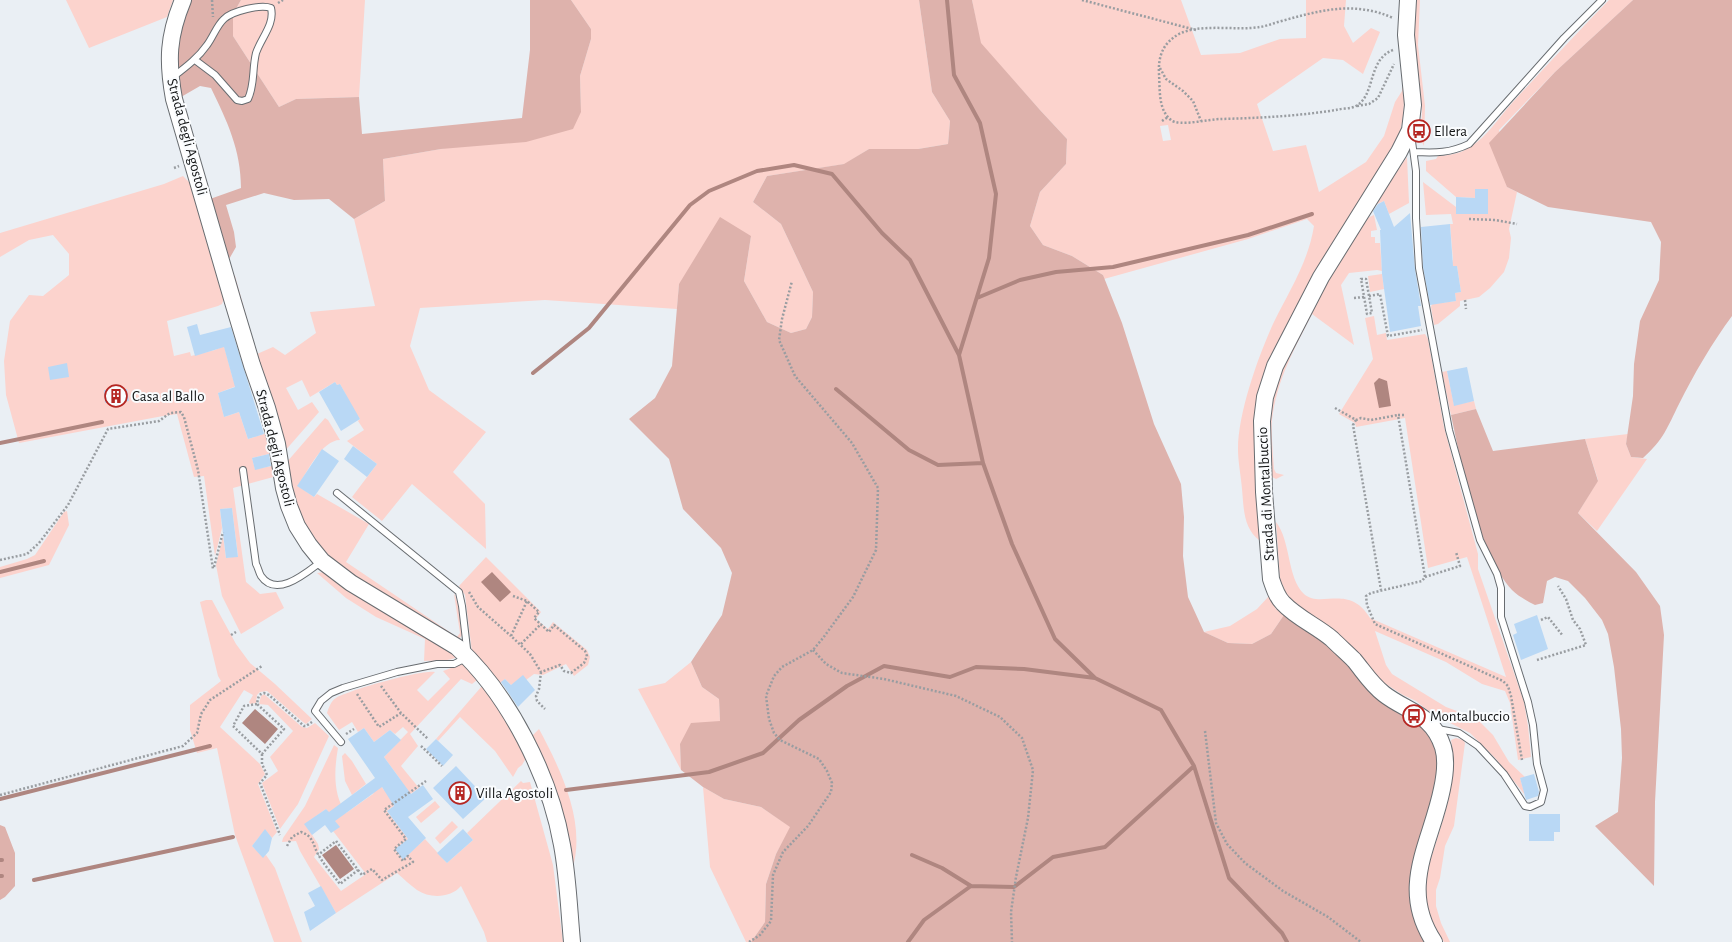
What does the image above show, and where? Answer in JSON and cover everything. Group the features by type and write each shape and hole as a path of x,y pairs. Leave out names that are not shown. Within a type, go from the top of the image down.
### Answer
{"street":[{"name":"Strada degli Agostoli","path":"183,0 174,22 169,51 170,79 174,99 234,302 268,408 277,444 281,475 289,506 297,526 309,545 322,561 351,583 457,647 468,657 502,700 532,753 555,812 562,845 572,942"},
{"name":"Strada di Montalbuccio","path":"1408,0 1408,48 1413,105 1410,130 1399,152 1321,277 1275,366 1265,397 1262,429 1264,492 1271,579 1276,592 1283,603 1323,631 1340,647 1354,661 1369,681 1385,694 1421,715 1434,729 1443,746 1445,760 1444,777 1440,797 1423,855 1416,891 1420,914 1434,942"}],"lane":[{"path":"1415,152 1434,153 1455,150 1469,144 1559,43 1602,0"},
{"path":"170,79 195,60 224,19 243,10 264,6 271,8 273,15 256,53 253,84 248,99 242,101 236,100 215,75 195,60"},
{"path":"1410,130 1415,152 1418,257 1430,328 1458,466 1480,540 1497,574 1501,588 1501,617 1528,702 1533,725 1537,764 1544,790 1541,802 1530,807 1526,806 1493,761 1468,738 1459,733 1434,729"},
{"path":"243,470 256,564 261,576 269,583 282,586 301,577 322,561"},
{"path":"337,493 459,592 468,657 454,664 437,664 376,678 351,685 331,693 321,701 315,712 342,742"}],"path":[{"path":"1082,0 1196,30"},
{"path":"1353,4 1326,7 1260,27 1196,30 1180,34 1163,46 1159,66 1161,97 1164,113 1172,121 1183,123 1271,118 1322,112 1368,104 1378,98 1395,63"},
{"path":"1360,5 1375,8 1407,23"},
{"path":"1356,106 1363,100 1370,86 1377,62 1387,52 1400,47 1408,48"},
{"path":"1159,66 1166,79 1183,90 1193,101 1201,121"},
{"path":"1162,121 1168,118"},
{"path":"1469,220 1495,220 1517,224"},
{"path":"1362,279 1366,279 1369,296 1372,313 1367,314 1362,279"},
{"path":"750,942 760,935 771,921 773,875 783,852 808,826 831,792 832,784 827,771 819,759 780,740 774,733 769,719 766,696 774,676 782,667 814,650 853,597 876,550 878,488 852,443 795,376 779,340 782,319 792,281"},
{"path":"1369,296 1380,294 1388,336 1430,328"},
{"path":"1354,298 1364,296"},
{"path":"1465,300 1466,309"},
{"path":"1335,408 1356,420"},
{"path":"0,560 27,554 40,543 68,505 108,429 159,421 170,413 181,412 184,417 198,470 213,569 223,532"},
{"path":"1382,590 1353,425 1356,420 1361,418 1371,420 1404,415"},
{"path":"1398,416 1425,577"},
{"path":"1456,552 1460,566 1425,577 1422,581 1382,590 1366,596 1367,605 1375,624 1503,680 1508,686 1511,696 1522,760"},
{"path":"466,586 478,607 521,644 540,672 539,689 536,696 537,701 545,709"},
{"path":"1537,660 1586,645 1580,629 1573,620 1566,599 1558,586"},
{"path":"513,596 528,601 539,612 534,618 549,632 554,625 585,651 587,656 584,663 571,673 564,671 560,665 540,672"},
{"path":"511,636 528,601"},
{"path":"1541,620 1548,617 1563,636"},
{"path":"521,644 541,624"},
{"path":"231,635 236,632"},
{"path":"814,650 826,664 842,673 884,679 956,696 1000,717 1022,738 1033,770 1028,818 1011,912 1012,942"},
{"path":"0,795 183,746 197,733 201,714 210,700 262,666"},
{"path":"376,678 401,713 428,738"},
{"path":"351,685 379,727 401,713"},
{"path":"257,704 259,695 267,693 304,726 313,721"},
{"path":"257,704 284,729 262,754 262,764 267,774 260,783 280,835"},
{"path":"257,704 244,706 233,726 262,754"},
{"path":"1205,731 1216,823 1227,844 1245,863 1283,891 1328,917 1361,942"},
{"path":"421,746 442,766"},
{"path":"318,855 336,841 362,875 372,869 382,880 413,862 408,856 403,861 394,849 406,839 384,810 426,781"},
{"path":"288,846 292,838 301,832 310,836 315,844 318,855 340,884 358,870"}],"shaded area":[{"path":"66,0 173,0 167,17 89,48"},
{"path":"191,0 241,0 233,14 233,36 279,107 296,99 359,97 362,134 522,118 530,50 530,0 571,0 591,29 591,39 580,76 581,112 573,129 526,142 441,149 383,159 385,201 354,219 329,199 294,200 264,193 226,205 234,232 236,247 228,261 210,199 241,188 239,161 228,124 211,88 200,86 181,97 176,54 181,28"},
{"path":"241,0 365,0 359,97 296,99 279,107 233,36 233,14"},
{"path":"571,0 919,0 932,92 950,121 948,144 918,149 869,149 845,164 767,176 753,202 781,224 813,292 812,317 806,329 791,333 767,322 744,281 751,236 679,284 677,309 545,300 420,308 410,346 429,390 486,432 453,472 485,504 486,549 412,484 382,521 352,497 377,464 347,441 364,430 358,421 360,419 344,396 346,395 340,384 337,385 335,382 310,397 302,380 286,388 298,410 312,402 319,412 284,452 230,272 235,276 257,354 273,347 285,355 316,333 310,312 375,306 354,219 385,201 383,159 441,149 581,112 580,76 591,39 591,29"},
{"path":"919,0 972,0 981,43 1067,139 1066,164 1040,192 1030,226 1043,245 1072,256 1103,275 1122,323 1154,424 1181,484 1184,517 1183,556 1188,597 1204,632 1228,643 1252,644 1271,634 1284,615 1328,642 1414,718 1432,741 1436,750 1438,763 1437,778 1434,794 1414,858 1410,881 1410,899 1412,908 1424,942 751,942 765,922 766,884 776,854 790,827 761,807 724,799 703,787 681,770 680,744 691,723 720,721 719,699 702,687 691,662 722,615 732,573 721,548 683,509 669,459 629,419 655,398 672,366 679,284 720,217 751,236 744,281 767,322 791,333 806,329 812,317 813,292 781,224 753,202 767,176 844,164 869,149 918,149 948,144 950,121 932,92"},
{"path":"972,0 1181,0 1201,55 1240,53 1280,39 1306,38 1306,0 1346,0 1344,26 1353,43 1371,28 1380,32 1363,74 1343,60 1323,58 1257,104 1273,151 1306,145 1319,192 1366,162 1384,136 1395,102 1402,91 1403,82 1403,112 1397,142 1274,351 1260,541 1250,530 1245,518 1238,454 1241,419 1261,352 1273,324 1303,265 1314,226 1307,219 1248,239 1104,279 1103,275 1072,256 1043,245 1030,226 1040,192 1066,164 1067,139 980,43","holes":["1168,125 1171,140 1163,141 1160,126"]},
{"path":"1413,0 1420,0 1418,45 1425,106 1424,146 1421,140 1422,107 1413,54"},
{"path":"1609,0 1633,0 1555,72 1499,130 1507,187 1517,192 1509,229 1511,238 1509,258 1504,272 1490,288 1479,297 1460,301 1460,306 1438,324 1434,325 1431,307 1432,304 1456,301 1455,293 1461,292 1457,266 1451,266 1453,259 1450,224 1453,224 1451,214 1426,215 1423,182 1456,207 1456,214 1488,214 1488,189 1475,189 1475,198 1456,197 1426,171 1426,161 1436,159 1438,156 1459,153 1482,138 1507,108"},
{"path":"1633,0 1732,0 1732,316 1697,370 1664,433 1656,445 1643,458 1631,457 1626,444 1633,396 1634,364 1640,321 1659,280 1661,242 1651,222 1548,207 1507,187 1489,143 1555,72"},
{"path":"1407,157 1409,203 1389,214 1384,201 1373,206"},
{"path":"183,176 190,183 224,298 222,304 218,306 167,321 174,356 190,352 191,356 215,350 224,346 233,379 245,376 247,382 218,393 224,417 239,412 248,439 267,433 272,451 269,454 252,458 255,469 272,466 275,467 277,476 233,488 246,582 260,594 276,592 284,608 241,634 222,596 216,565 223,536 226,558 238,556 232,508 220,509 222,528 215,556 204,476 194,477 177,414 19,443 6,395 4,361 10,321 29,295 43,296 69,275 69,254 53,235 29,240 0,257 0,233 164,184"},
{"path":"1374,215 1377,230 1371,231 1371,237 1375,237 1375,243 1380,243 1382,271 1377,270 1349,273 1341,285 1354,345 1312,314 1282,378 1274,405 1272,432 1274,469 1276,473 1284,475 1276,479 1272,477 1270,472 1268,421 1274,386 1327,277 1363,220"},
{"path":"1382,274 1384,289 1370,292 1368,276"},
{"path":"1374,316 1377,335 1386,333 1387,340 1425,334 1428,339 1444,427 1478,554 1478,569 1524,702 1531,757 1518,760 1510,703 1505,691 1482,684 1446,662 1375,631 1386,665 1392,674 1446,707 1476,718 1493,735 1509,762 1525,777 1520,778 1525,795 1496,759 1470,733 1434,715 1416,701 1403,695 1378,679 1345,640 1327,625 1298,608 1288,598 1280,579 1276,522 1284,539 1295,579 1304,594 1311,598 1336,598 1353,602 1362,608 1370,618 1506,677 1467,557 1428,568 1405,418 1356,427 1355,423 1339,414 1373,359 1365,318"},
{"path":"1447,371 1454,405 1474,401 1476,409 1451,415 1442,372"},
{"path":"1379,378 1387,381 1391,406 1379,408 1374,383"},
{"path":"1476,409 1493,451 1585,439 1598,481 1578,513 1636,572 1660,606 1664,635 1655,802 1654,886 1595,826 1618,812 1622,758 1621,729 1614,667 1608,634 1602,620 1585,598 1568,581 1555,577 1547,581 1543,603 1535,605 1514,592 1500,574 1481,532 1473,507 1451,415"},
{"path":"325,418 328,420 340,440 333,441 321,451 310,465 298,486 314,497 317,494 369,524 346,562 457,637 460,633 454,594 459,607 463,634 458,640 455,640 401,604 357,578 327,557 302,522 295,506 286,463"},
{"path":"1628,434 1626,444 1631,457 1647,459 1597,531 1578,513 1598,480 1585,439"},
{"path":"67,511 69,525 49,565 0,578 0,567 35,555 64,512"},
{"path":"486,557 541,612 536,619 548,629 553,622 587,650 590,657 588,665 574,676 566,664 543,675 534,674 526,680 511,685 505,679 497,686 472,652 465,595 459,586"},
{"path":"325,572 441,642 457,657 446,660 424,661 425,639 376,617 346,598 317,573"},
{"path":"492,572 511,592 500,602 481,582"},
{"path":"1269,596 1276,609 1284,615 1271,634 1252,644 1228,643 1204,632 1230,626 1257,609"},
{"path":"212,600 236,644 250,663 312,719 306,724 267,691 260,692 257,695 256,703 250,704 249,702 253,695 244,690 220,727 260,764 265,774 258,784 277,832 272,838 265,830 252,846 263,857 266,855 275,868 302,942 274,942 235,835 217,748 197,753 190,730 190,705 221,681 218,676 200,602"},
{"path":"691,662 702,687 719,699 720,721 680,744 681,770 638,689 665,683"},
{"path":"465,663 477,680 472,684 461,679 410,734 418,746 401,766 419,788 387,811 408,839 395,849 403,859 425,839 447,863 473,840 467,833 521,781 523,783 530,782 553,865 563,942 487,942 484,932 461,886 452,893 446,895 428,895 417,890 397,873 336,913 300,851 296,841 282,842 283,838 305,806 334,745 338,748 335,773 337,790 346,813 373,794 378,782 384,790 400,779 384,757 408,732 403,727 395,734 390,730 374,742 364,728 358,732 352,722 339,730 327,713 329,706 333,701 336,698 355,690 385,681 415,674 435,672 417,690 428,701 450,679 443,671","holes":["326,809 339,827 333,831 366,874 341,891 314,857 319,849 318,844 305,824"]},
{"path":"482,686 497,701 526,758 513,777 495,751 460,717 438,741 436,739"},
{"path":"264,694 302,727 307,728 315,723 329,736 298,804 280,829 262,783 278,771 270,757 293,731 268,705 259,704 261,696"},
{"path":"255,709 278,729 265,744 242,723"},
{"path":"539,729 556,762 574,816 576,852 572,870 531,737"},
{"path":"1456,738 1463,740 1465,743 1454,826 1445,846 1440,878 1436,890 1436,906 1441,923 1450,942 1444,942 1428,911 1424,886 1449,797 1453,768 1451,740"},
{"path":"345,753 352,761 366,784 352,795 345,781 342,756"},
{"path":"703,787 724,799 761,807 791,827 776,854 766,884 765,922 751,942 746,942 710,867"},
{"path":"435,801 440,807 421,823 416,817"},
{"path":"452,821 458,827 440,844 435,838"},
{"path":"0,825 5,827 15,853 15,886 5,897 0,900"},
{"path":"336,845 354,869 340,879 322,855"}],"building":[{"path":"1475,189 1488,189 1488,214 1456,214 1456,197 1475,198"},
{"path":"1384,201 1394,227 1410,213 1415,269 1421,306 1418,306 1421,326 1390,332 1382,274 1381,230 1373,211 1378,204"},
{"path":"1450,224 1453,266 1457,266 1461,292 1455,293 1456,301 1430,305 1423,267 1421,227"},
{"path":"197,324 200,335 231,327 264,434 248,439 239,412 224,417 218,393 235,387 224,347 195,356 187,327"},
{"path":"67,363 69,377 50,380 48,367"},
{"path":"1467,367 1474,401 1454,406 1447,371"},
{"path":"335,382 337,385 340,384 360,419 341,431 319,392"},
{"name":"Casa al Ballo","path":"127,389 129,401 105,403 104,390"},
{"path":"353,446 377,464 367,477 344,459"},
{"path":"322,449 339,461 314,497 297,486"},
{"path":"269,454 271,466 255,470 252,458"},
{"path":"232,508 238,557 226,558 220,509"},
{"path":"1537,615 1548,649 1521,660 1513,635 1517,633 1514,624"},
{"path":"523,675 535,690 518,707 501,682 505,679 511,685"},
{"path":"364,728 374,742 390,730 401,740 384,757 411,794 423,785 433,799 408,817 426,838 403,860 395,849 408,839 387,811 394,806 382,787 335,821 340,827 331,833 325,825 312,835 304,824 326,809 329,812 375,778 348,739"},
{"path":"436,739 453,755 443,766 426,749"},
{"name":"Villa Agostoli","path":"456,766 486,798 463,819 433,788"},
{"path":"1534,774 1539,792 1538,796 1526,800 1520,778"},
{"path":"1529,814 1560,814 1560,832 1554,832 1554,841 1529,841"},
{"path":"265,829 272,838 269,851 263,858 252,846"},
{"path":"463,829 473,840 447,863 437,853"},
{"path":"321,886 336,913 310,931 304,912 315,906 308,893"}],"waterway":[{"path":"947,0 954,75 980,123 996,194 989,258 959,355 983,463 1012,544 1055,639 1095,678 1161,710 1194,766 1229,878 1282,933 1287,942"},
{"path":"533,373 589,328 690,205 709,191 757,171 794,165 832,174 882,233 910,260 959,355"},
{"path":"977,298 1020,280 1056,272 1113,267 1248,235 1312,214"},
{"path":"836,389 909,450 938,465 983,463"},
{"path":"0,443 102,422"},
{"path":"0,572 44,561"},
{"path":"566,790 709,772 763,753 799,720 847,686 884,666 950,677 976,667 1024,669 1095,678"},
{"path":"0,799 210,746"},
{"path":"908,942 924,920 971,886 1014,887 1053,857 1105,847 1194,766"},
{"path":"34,880 233,837"},
{"path":"912,855 942,868 971,886"}],"place":[{"name":"Ellera","path":"1419,131"},
{"name":"Casa al Ballo","path":"116,396"},
{"name":"Montalbuccio","path":"1414,716"},
{"name":"Villa Agostoli","path":"460,793"}]}
